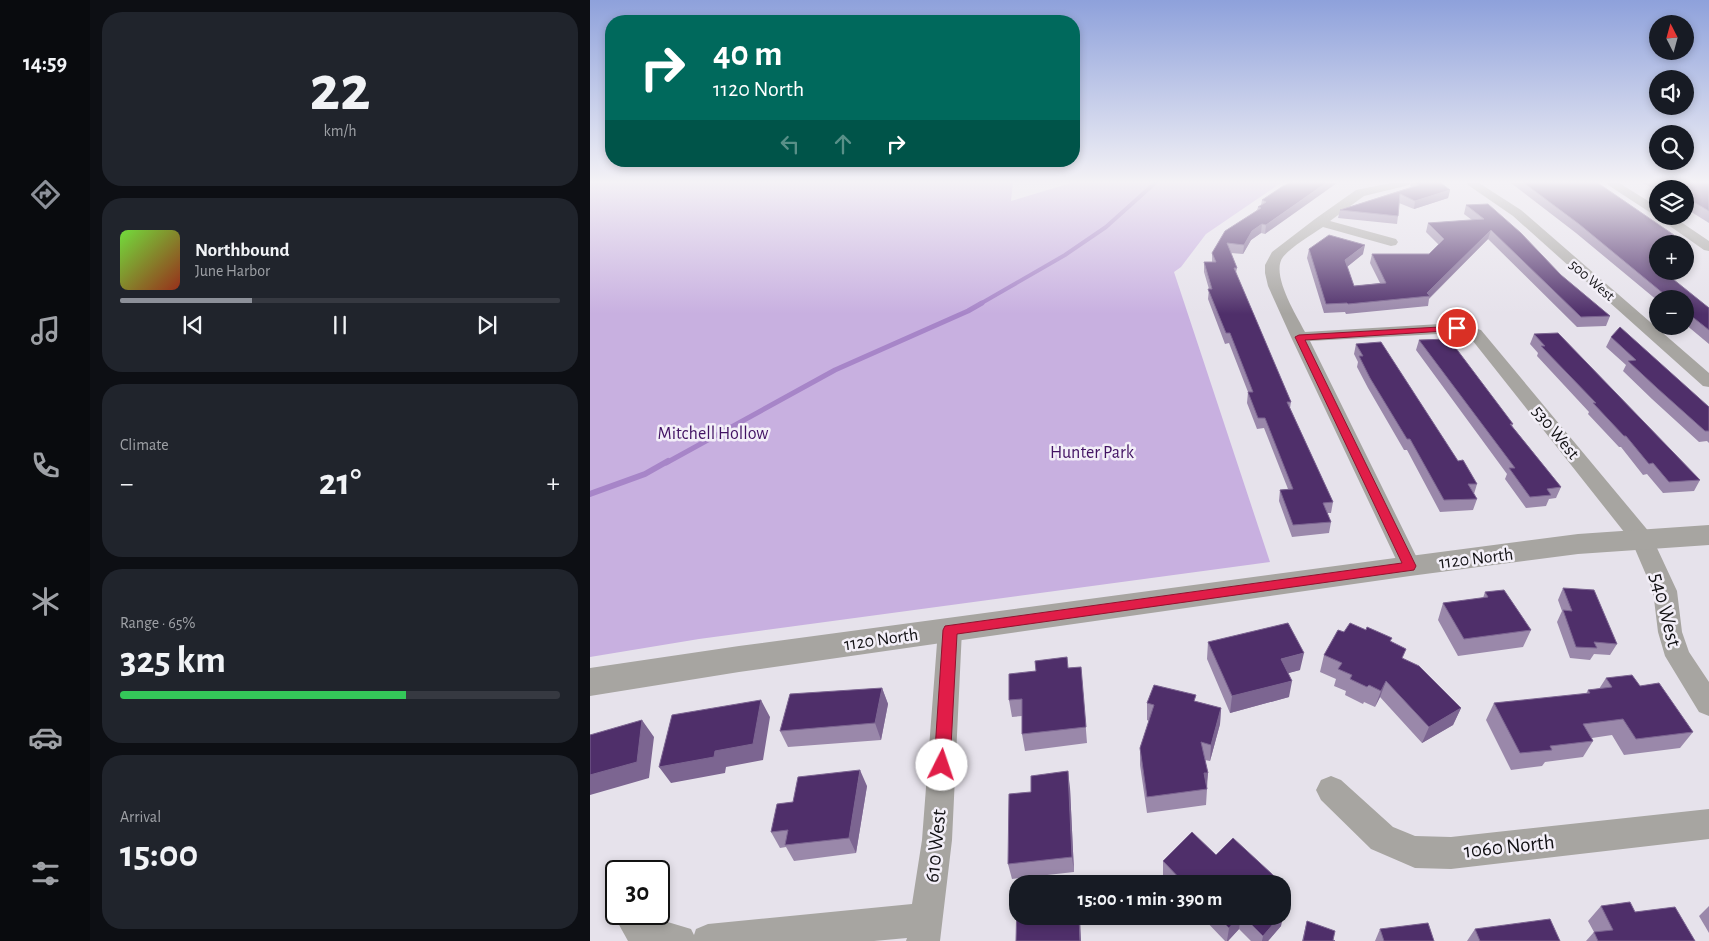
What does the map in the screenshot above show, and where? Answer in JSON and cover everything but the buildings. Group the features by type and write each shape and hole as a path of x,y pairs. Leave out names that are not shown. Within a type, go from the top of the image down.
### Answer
{"street":[{"path":"1313,227 1277,255 1272,264 1275,286 1410,566"},
{"path":"1337,227 1391,242"},
{"name":"500 West","path":"1533,227 1709,382"},
{"path":"1679,227 1709,247"},
{"name":"530 West","path":"1299,337 1442,329 1466,330 1475,333 1642,539"},
{"name":"1120 North","path":"590,682 662,670 1410,566 1578,544 1709,535"},
{"name":"540 West","path":"1642,539 1666,592 1670,632 1678,656 1709,704"},
{"name":"610 West","path":"925,930 937,840 950,630"},
{"name":"1060 North","path":"1331,790 1382,838 1415,852 1451,853 1709,824"},
{"path":"637,925 641,931 679,941"},
{"path":"708,941 925,930"}],"green space":[{"path":"590,227 1216,227 1206,234 1181,267 1174,272 1270,562 699,639 590,657"}],"waterway":[{"path":"980,304 1065,255 1106,227"},
{"path":"666,463 835,370 982,303"},
{"path":"590,494 645,474 668,461"}],"route":[{"path":"942,765 950,630 1410,566 1299,337 1457,328"}],"park label":[{"name":"Mitchell Hollow","path":"713,433"},
{"name":"Hunter Park","path":"1092,452"}]}
